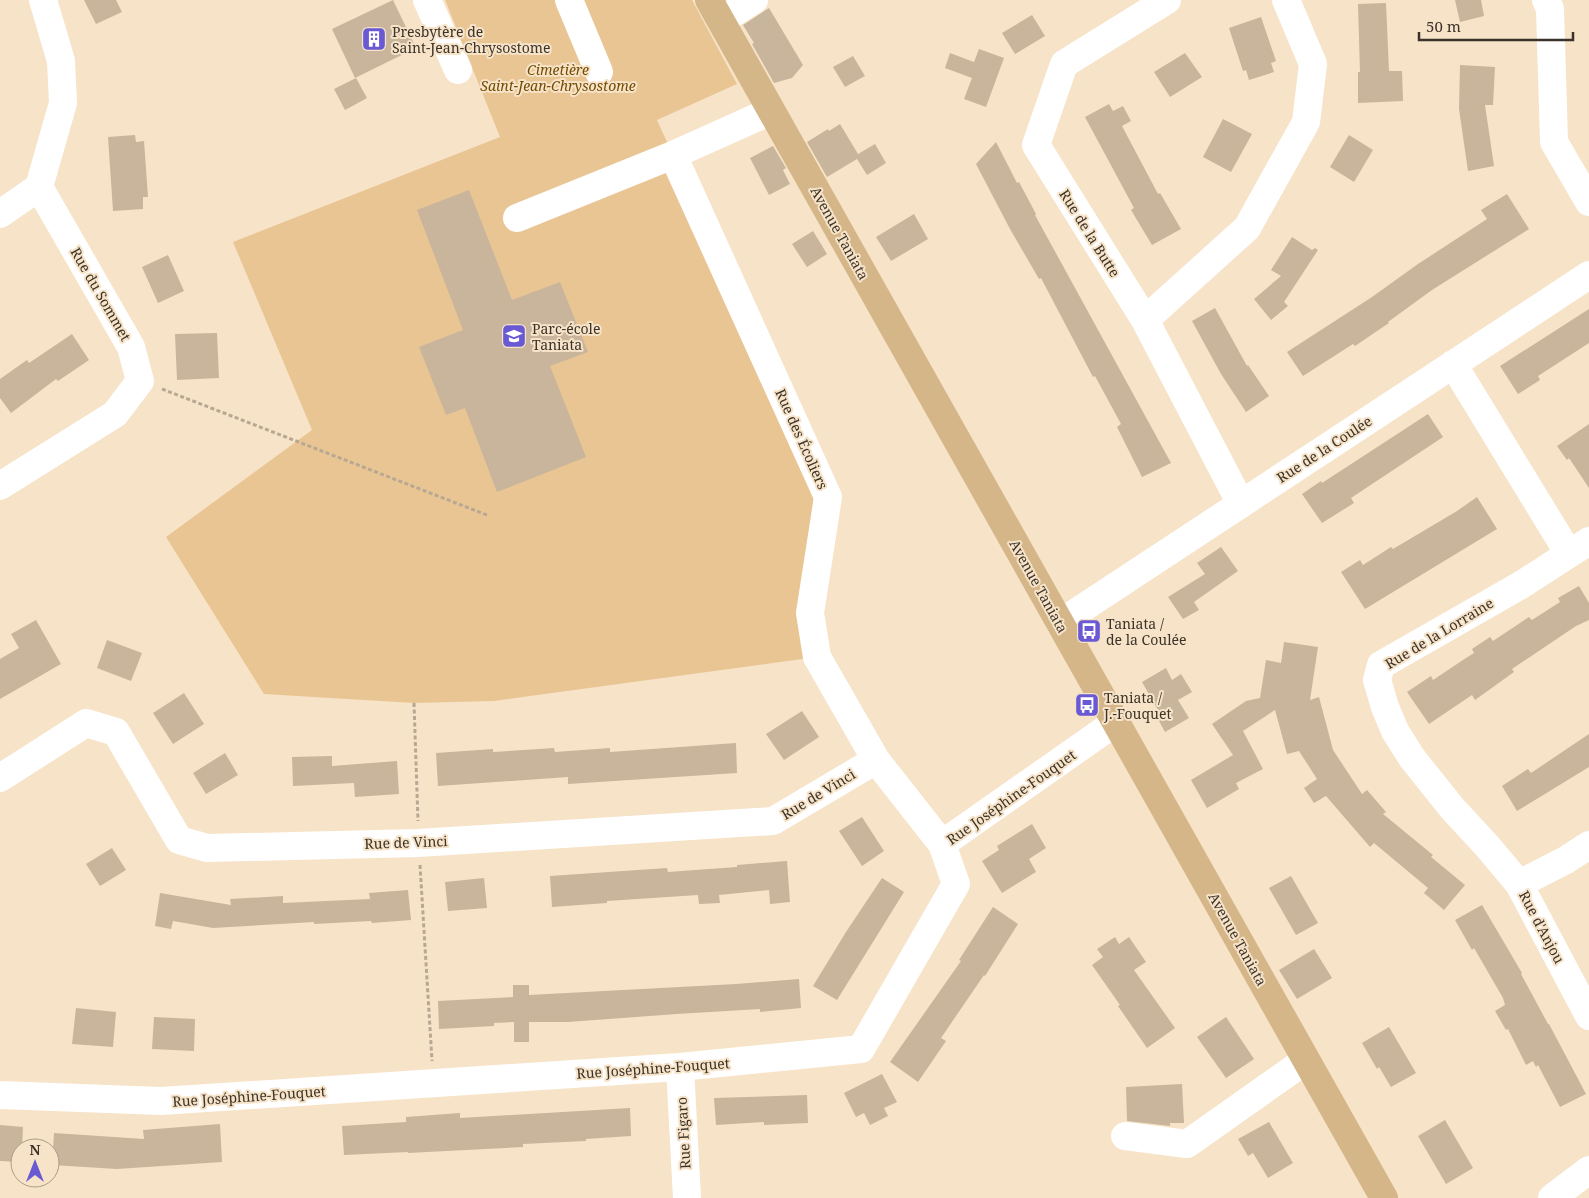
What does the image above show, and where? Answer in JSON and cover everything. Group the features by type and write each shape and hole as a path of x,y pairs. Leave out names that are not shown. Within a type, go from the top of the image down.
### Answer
{"main road":[{"name":"Avenue Taniata","path":"715,11 1384,1198"}],"street":[{"path":"0,214 39,187 63,103 61,62 43,0"},
{"path":"427,0 458,70"},
{"path":"569,0 599,72"},
{"path":"715,11 754,0"},
{"name":"Rue de la Butte","path":"1167,0 1064,64 1036,145 1145,320 1241,504"},
{"path":"1145,320 1247,228 1306,122 1313,64 1286,0"},
{"path":"1546,0 1550,9 1554,142 1589,202"},
{"path":"517,218 672,155 771,111"},
{"name":"Rue des Écoliers","path":"672,155 828,497 810,613 817,657 876,760 942,844"},
{"name":"Rue du Sommet","path":"39,187 131,347 140,381"},
{"name":"Rue de la Coulée","path":"1060,622 1589,275"},
{"name":"Rue de la Lorraine","path":"1454,364 1579,547 1521,585 1381,665 1377,680 1395,731 1412,758 1452,808 1519,884"},
{"path":"0,486 114,414 140,381"},
{"name":"Rue Joséphine-Fouquet","path":"0,1094 161,1102 680,1067 861,1049 956,884 942,844 1116,722"},
{"name":"Rue de Vinci","path":"0,778 86,723 116,732 179,840 207,848 418,843 773,822 876,760"},
{"name":"Rue d'Anjou","path":"1589,845 1566,860 1519,884 1589,1016"},
{"path":"1125,1136 1186,1144 1306,1060"},
{"name":"Rue Figaro","path":"680,1067 687,1198"},
{"path":"1552,1198 1589,1170"}],"path":[{"path":"140,381 486,515"},
{"path":"414,703 418,843 434,1084"}],"green space":[{"name":"Parc-école Taniata","path":"445,0 692,0 737,84 657,120 828,497 817,657 494,701 414,703 264,694 166,537 312,430 233,242 500,137"}],"building":[{"path":"84,0 116,0 122,12 96,24"},
{"name":"Presbytère de Saint-Jean-Chrysostome","path":"393,0 416,48 355,78 332,29"},
{"path":"1455,0 1481,0 1484,16 1460,22"},
{"path":"1386,3 1389,71 1402,71 1403,101 1358,103 1358,72 1360,72 1358,4"},
{"path":"769,8 803,65 792,78 774,83 743,25"},
{"path":"1032,15 1045,36 1015,54 1002,33"},
{"path":"1261,17 1276,61 1271,63 1274,72 1249,80 1246,70 1243,71 1229,28"},
{"path":"979,49 1004,58 986,107 964,99 972,78 945,68 950,53 974,62"},
{"path":"1185,53 1202,77 1170,97 1154,72"},
{"path":"853,56 865,76 845,87 833,67"},
{"path":"1460,65 1495,67 1493,105 1485,105 1494,166 1468,171 1459,109"},
{"path":"356,78 367,98 345,110 334,89"},
{"path":"1109,104 1113,111 1123,106 1131,121 1122,126 1158,194 1160,193 1181,229 1152,245 1131,210 1134,208 1085,117"},
{"path":"1223,119 1252,134 1231,172 1203,157"},
{"path":"840,124 858,154 875,144 886,163 867,175 857,159 827,177 807,142"},
{"path":"135,135 136,142 144,141 148,197 143,197 143,209 113,211 108,137"},
{"path":"1349,135 1373,150 1354,182 1330,167"},
{"path":"996,142 1171,463 1142,477 1117,427 1121,424 1095,376 1093,377 1041,278 1039,279 1010,229 976,164"},
{"path":"773,146 786,168 783,170 790,184 769,195 750,158"},
{"path":"469,190 512,300 560,282 588,352 550,366 586,457 497,492 465,408 446,415 419,347 463,330 417,210"},
{"path":"1507,194 1529,229 1432,290 1355,346 1353,344 1303,376 1287,352 1487,219 1481,210"},
{"path":"914,214 928,239 891,261 876,237"},
{"path":"813,231 827,254 807,267 792,244"},
{"path":"1292,237 1312,250 1315,248 1318,250 1284,302 1288,306 1271,320 1254,299 1281,276 1271,270"},
{"path":"168,255 184,291 158,303 142,267"},
{"path":"1215,308 1247,366 1269,396 1246,412 1221,374 1192,321"},
{"path":"1589,309 1589,343 1538,376 1540,380 1518,394 1500,366"},
{"path":"217,333 219,378 177,380 175,334"},
{"path":"72,334 89,360 58,381 56,379 11,413 0,398 0,379 27,360 29,363"},
{"path":"1428,414 1443,437 1351,498 1354,503 1322,523 1302,494"},
{"path":"1589,424 1589,488 1569,458 1567,460 1557,446"},
{"path":"1477,497 1497,529 1365,609 1341,572 1360,560 1363,565 1391,547 1393,549"},
{"path":"1221,547 1238,571 1194,602 1199,610 1183,619 1168,597 1205,574 1197,563"},
{"path":"1579,586 1589,603 1589,620 1576,626 1512,669 1514,672 1475,700 1472,695 1429,724 1407,692 1431,676 1433,680 1474,653 1472,649 1490,637 1493,641 1529,617 1532,620 1560,602 1558,598"},
{"path":"36,620 61,664 0,699 0,659 19,648 11,634"},
{"path":"107,640 142,653 131,681 97,668"},
{"path":"1284,642 1318,647 1310,700 1319,697 1333,750 1362,794 1367,790 1386,812 1383,814 1433,855 1431,857 1465,885 1444,910 1424,893 1428,888 1374,843 1370,847 1326,796 1314,803 1304,788 1317,779 1299,751 1287,754 1275,710 1243,731 1263,769 1236,783 1239,789 1207,808 1191,780 1233,755 1212,724 1246,701 1260,698 1266,660 1281,663"},
{"path":"1166,668 1172,680 1181,674 1192,692 1178,700 1189,718 1165,732 1154,712 1158,710 1142,682"},
{"path":"184,693 204,724 173,744 153,713"},
{"path":"802,711 819,737 784,760 766,734"},
{"path":"1589,734 1589,767 1517,811 1502,786 1528,769 1531,773"},
{"path":"736,743 737,773 568,784 568,777 438,786 436,753 493,749 493,752 554,748 555,752 610,748 610,752"},
{"path":"225,753 238,775 206,794 193,773"},
{"path":"332,756 332,766 397,761 399,794 355,797 354,783 293,786 292,757"},
{"path":"862,817 884,851 862,866 839,831"},
{"path":"1032,824 1046,848 1029,859 1036,872 1002,893 982,861 999,850 997,846"},
{"path":"112,848 126,870 100,886 86,864"},
{"path":"787,861 790,902 770,904 769,890 719,895 720,903 699,904 698,895 552,907 550,876 667,868 668,872"},
{"path":"1291,876 1318,923 1296,935 1269,888"},
{"path":"484,878 487,908 448,911 445,882"},
{"path":"882,878 904,892 837,1000 813,986"},
{"path":"408,890 411,920 372,923 371,921 314,924 314,922 213,928 173,921 171,929 155,926 160,893 231,905 230,899 283,896 283,903 370,899 369,893"},
{"path":"1482,905 1522,973 1586,1094 1560,1107 1538,1065 1536,1067 1533,1061 1526,1065 1508,1029 1506,1030 1495,1011 1505,1005 1503,998 1474,948 1472,950 1455,920"},
{"path":"993,907 1018,924 985,976 941,1038 946,1041 918,1082 890,1062 961,961 959,960"},
{"path":"1115,937 1119,944 1129,937 1146,962 1134,970 1175,1028 1147,1048 1092,965 1103,957 1097,949"},
{"path":"1314,949 1332,978 1297,999 1279,970"},
{"path":"799,979 801,1008 760,1012 760,1009 568,1022 529,1022 529,1042 514,1042 514,1022 494,1023 494,1026 439,1029 438,1001 513,997 513,985 529,985 529,995"},
{"path":"76,1008 116,1012 113,1047 72,1044"},
{"path":"154,1017 195,1019 194,1051 152,1049"},
{"path":"1226,1017 1254,1059 1226,1078 1197,1037"},
{"path":"1389,1027 1416,1073 1391,1087 1379,1067 1377,1069 1362,1043"},
{"path":"882,1074 897,1102 884,1108 888,1116 870,1125 864,1113 856,1117 844,1093"},
{"path":"1182,1084 1184,1123 1170,1123 1170,1126 1127,1121 1126,1087"},
{"path":"807,1095 808,1123 764,1125 764,1122 716,1125 714,1098"},
{"path":"630,1108 631,1136 586,1139 586,1141 523,1144 523,1147 344,1155 342,1126 406,1122 406,1117 460,1113 460,1118"},
{"path":"1445,1120 1473,1168 1446,1184 1418,1136"},
{"path":"1269,1122 1293,1163 1268,1178 1253,1153 1248,1156 1238,1139"},
{"path":"220,1124 222,1162 117,1169 60,1165 60,1138 54,1138 54,1133 144,1139 143,1130"},
{"path":"0,1125 23,1127 22,1138 10,1138 10,1162 0,1161"}],"place":[{"name":"Presbytère de Saint-Jean-Chrysostome","path":"374,39"},
{"name":"Parc-école Taniata","path":"514,336"},
{"name":"Taniata / de la Coulée","path":"1089,631"},
{"name":"Taniata / J.-Fouquet","path":"1087,705"}],"park label":[{"name":"Cimetière Saint-Jean-Chrysostome","path":"558,78"}]}
